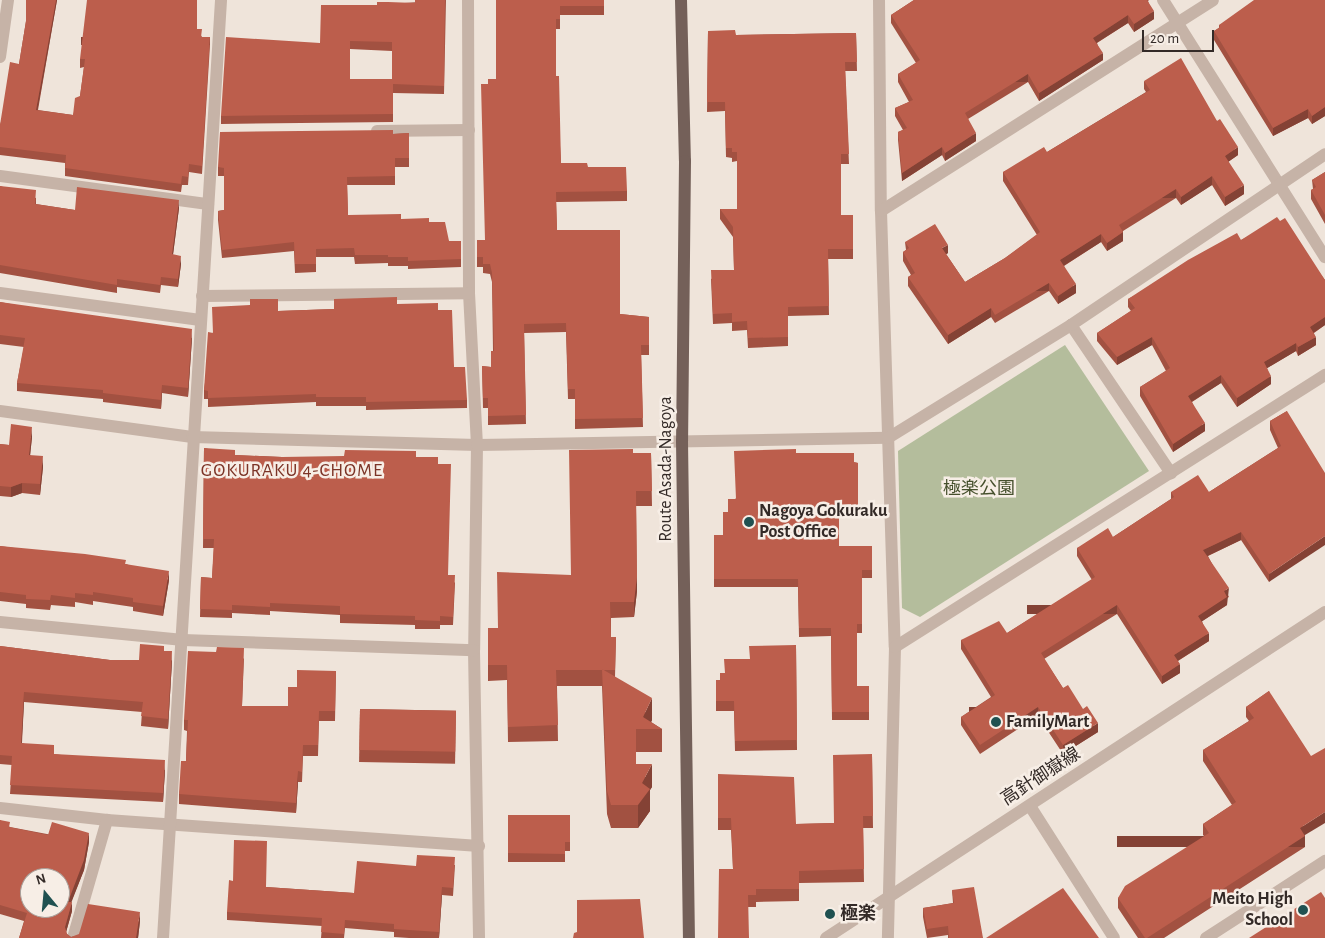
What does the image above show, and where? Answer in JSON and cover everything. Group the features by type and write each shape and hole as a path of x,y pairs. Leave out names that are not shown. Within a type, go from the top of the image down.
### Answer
{"main road":[{"name":"Route Asada-Nagoya","path":"681,0 685,161 682,441 689,938"}],"street":[{"path":"0,57 8,0"},
{"path":"163,938 183,640 192,437 208,204 218,132 222,0"},
{"path":"468,0 469,293 477,445 474,650 479,846 479,938"},
{"path":"879,0 881,211 895,647 888,938"},
{"path":"1163,0 1325,257"},
{"path":"881,211 1213,0"},
{"path":"361,131 469,130"},
{"path":"0,412 192,437 477,445 888,438 1071,324 1277,183 1325,154"},
{"path":"0,176 208,204"},
{"path":"0,293 200,320"},
{"path":"202,296 469,293"},
{"path":"1071,324 1171,473"},
{"path":"895,647 1325,375"},
{"name":"高針御嶽線","path":"826,938 1325,612"},
{"path":"0,622 183,640 474,650"},
{"path":"1030,806 1114,938"},
{"path":"0,808 107,820 479,846"},
{"path":"73,938 107,820"},
{"path":"1206,938 1325,861"}],"green space":[{"name":"極楽公園","path":"1065,345 1149,471 920,617 902,608 898,451"}],"building":[{"path":"26,0 56,0 36,110 73,115 75,98 80,96 85,59 80,59 87,0 197,0 197,29 202,29 201,37 210,37 202,166 189,164 188,177 182,176 181,184 65,168 66,155 0,147 0,125 10,62 19,64 26,21"},
{"path":"415,0 445,0 444,86 393,84 393,114 221,116 226,37 320,43 321,5 377,5 377,2 415,3","holes":["350,41 392,42 392,79 350,79"]},
{"path":"496,0 604,0 604,6 560,6 560,19 556,19 556,76 559,76 561,163 587,163 588,167 626,167 627,191 556,192 557,230 620,230 620,314 649,317 649,345 641,345 643,418 575,419 575,389 568,389 566,323 524,324 526,415 488,416 488,398 483,398 482,366 491,367 491,351 494,351 492,273 490,264 483,264 483,257 477,257 477,240 485,240 481,84 488,84 488,79 496,79"},
{"path":"914,0 1147,0 1154,11 1134,24 1128,15 1093,38 1103,53 1039,93 1028,74 965,113 976,133 945,153 942,147 902,173 898,132 907,128 895,108 913,100 898,74 920,60 891,15"},
{"path":"1254,0 1325,0 1325,107 1312,116 1308,109 1273,128 1214,31 1220,27 1219,25"},
{"path":"735,30 736,35 856,33 857,62 845,62 849,154 841,154 841,215 853,215 853,249 828,249 829,306 788,307 788,337 748,338 747,321 732,322 732,313 713,314 711,270 734,270 733,227 720,209 737,209 737,152 732,152 732,148 726,148 725,102 707,102 708,31"},
{"path":"1181,58 1217,121 1220,119 1238,147 1225,156 1244,185 1225,197 1212,176 1181,197 1176,189 1119,225 1123,232 1107,243 1101,234 1060,260 1076,284 1058,296 1049,283 995,315 991,308 948,335 908,277 915,273 903,252 909,248 905,242 935,224 948,245 942,248 965,282 1005,258 1040,232 1003,172 1044,147 1047,152 1150,90 1144,81"},
{"path":"393,130 393,134 409,133 409,158 395,158 395,176 347,177 348,215 401,214 401,219 429,218 429,222 445,222 449,241 461,241 461,259 408,261 408,257 355,255 354,248 316,249 316,264 295,264 294,242 222,250 218,211 224,210 224,168 218,167 220,132"},
{"path":"1325,172 1325,215 1311,190 1316,187 1312,180"},
{"path":"0,186 36,190 35,204 75,210 77,187 179,200 172,254 181,256 178,279 161,277 160,285 117,279 117,285 0,265"},
{"path":"1277,217 1280,221 1285,218 1325,280 1325,317 1310,327 1316,337 1298,347 1296,343 1264,362 1271,376 1237,398 1221,375 1188,396 1205,423 1173,444 1140,387 1170,368 1152,337 1117,357 1097,333 1135,308 1128,299 1188,260 1237,233 1241,240"},
{"path":"397,297 397,304 438,303 438,310 452,310 454,367 465,367 467,400 366,402 366,397 316,397 316,394 208,398 208,391 204,390 208,332 213,333 212,307 250,305 250,299 278,299 278,311 334,309 334,299"},
{"path":"0,302 192,329 188,388 162,385 161,400 103,393 103,390 17,383 25,338 0,335"},
{"path":"1287,411 1325,473 1325,536 1269,574 1241,532 1203,550 1229,588 1224,591 1227,597 1198,616 1209,633 1174,655 1180,664 1162,676 1117,605 1041,653 1063,688 1068,685 1083,709 1087,706 1098,723 1063,745 1038,707 980,745 961,717 995,695 961,640 999,621 1007,633 1095,577 1077,548 1108,528 1113,537 1174,497 1171,492 1198,475 1209,492 1281,446 1270,421"},
{"path":"11,424 32,427 29,455 43,456 40,484 22,483 11,487 0,486 0,444 9,445"},
{"path":"204,448 235,450 235,455 282,457 344,456 345,450 416,451 416,457 438,457 438,464 451,464 448,575 455,575 453,617 440,616 440,621 415,620 415,616 340,614 340,606 270,603 270,607 232,605 232,610 200,609 201,577 212,578 214,539 203,539"},
{"path":"633,449 633,453 651,453 652,491 636,491 637,576 634,602 610,602 611,637 616,637 615,670 556,670 558,725 508,727 507,665 488,665 488,628 498,628 497,572 571,575 569,450"},
{"path":"796,449 796,453 854,453 854,462 858,463 858,505 839,505 839,546 872,546 872,570 862,570 862,624 857,624 857,686 869,686 869,712 832,712 831,628 799,628 798,579 714,579 714,535 723,535 723,512 728,512 728,499 736,499 734,451"},
{"path":"0,546 126,560 125,564 169,571 163,606 133,602 133,598 93,592 93,595 75,593 75,598 51,595 50,600 26,599 26,595 0,592"},
{"path":"140,644 164,646 164,651 172,651 168,719 141,716 143,702 24,692 21,743 54,745 54,754 165,760 163,793 10,785 12,756 0,755 0,646 110,660 139,660"},
{"path":"796,645 797,740 735,741 734,701 716,701 716,680 720,680 720,673 725,673 724,659 750,659 749,646"},
{"path":"217,647 244,648 242,706 288,706 288,687 297,687 297,670 336,671 335,711 319,711 318,745 303,745 302,772 298,771 296,803 179,794 181,761 186,761 188,720 184,720 188,651 216,652"},
{"path":"602,669 652,698 643,717 662,729 636,729 636,764 652,764 642,783 650,789 638,805 611,805 607,791"},
{"path":"1269,691 1311,756 1325,748 1325,812 1300,828 1305,836 1145,938 1118,898 1125,886 1209,833 1203,824 1236,802 1203,750 1254,718 1246,707"},
{"path":"360,709 456,711 455,752 359,750"},
{"path":"872,754 873,816 863,816 864,869 799,871 799,889 756,889 756,895 748,895 749,938 718,938 719,869 733,869 731,818 718,818 718,774 794,777 796,824 834,823 833,755"},
{"path":"508,815 570,815 570,842 565,842 565,854 508,853"},
{"path":"0,820 10,822 9,827 48,835 52,822 89,833 84,860 70,897 70,868 20,868 20,911 0,905"},
{"path":"234,840 267,841 266,887 354,893 357,861 416,866 417,855 455,857 453,888 442,887 439,932 394,929 394,924 345,920 344,934 321,932 322,918 227,912 229,880 233,881"},
{"path":"974,887 983,938 949,938 948,926 927,929 923,908 954,903 952,890"},
{"path":"1063,888 1099,938 986,938"},
{"name":"Meito High School","path":"1321,892 1325,898 1325,938 1249,938"},
{"path":"640,899 644,938 573,938 574,933 577,932 577,900"},
{"path":"88,904 140,912 136,938 19,938 25,918 68,918 65,927 67,934 71,937 79,934"}],"place":[{"name":"Nagoya Gokuraku Post Office","path":"749,522"},
{"name":"FamilyMart","path":"996,722"},
{"name":"Meito High School","path":"1303,910"},
{"name":"極楽","path":"830,914"}],"district":[{"name":"GOKURAKU 4-CHOME","path":"292,471"}]}
